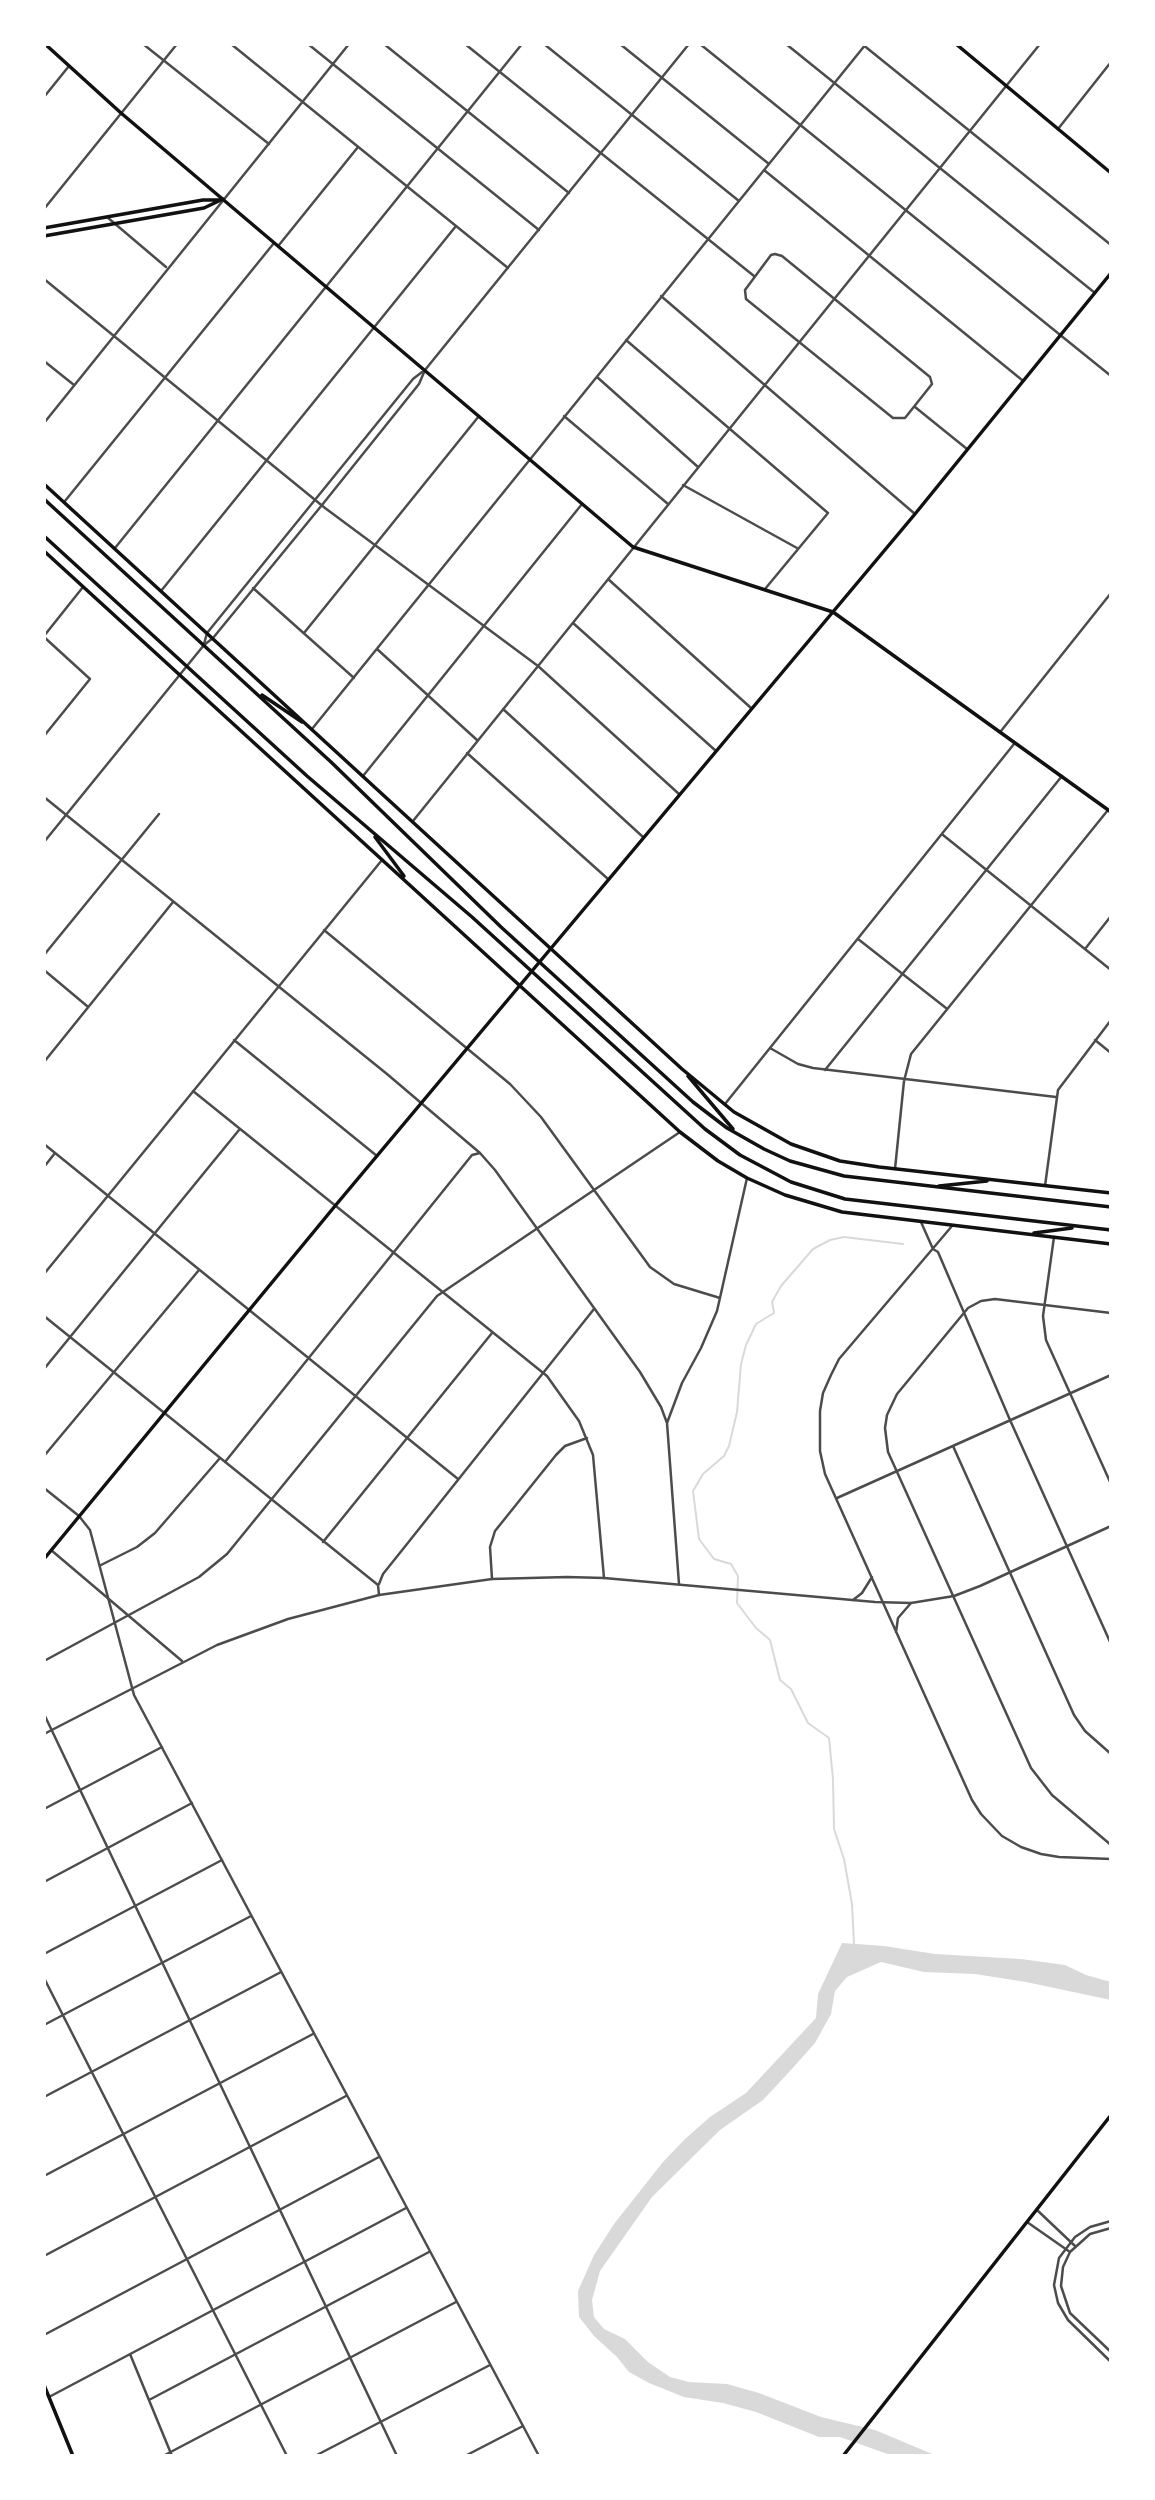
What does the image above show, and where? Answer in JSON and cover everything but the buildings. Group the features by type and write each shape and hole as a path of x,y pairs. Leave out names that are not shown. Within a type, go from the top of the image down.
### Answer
{"main road":[{"path":"45,44 121,113 633,547 833,612 1110,811"},
{"path":"956,44 1111,173"},
{"path":"44,228 203,200 223,200"},
{"path":"44,236 204,208 223,200"},
{"path":"44,1559 335,1206 915,514 1111,273"},
{"path":"44,484 682,1069 756,1126 803,1149 852,1163 1111,1194"},
{"path":"44,499 358,788 501,927 694,1102 739,1136 777,1155 817,1170 859,1179 1111,1207"},
{"path":"44,536 369,830 472,916 705,1129 752,1163 790,1182 845,1199 1111,1230"},
{"path":"44,551 705,1153 747,1178 785,1195 828,1209 1111,1244"},
{"path":"251,688 312,729"},
{"path":"369,830 409,883"},
{"path":"682,1069 739,1136"},
{"path":"932,1187 996,1181"},
{"path":"1029,1234 1078,1227"},
{"path":"843,2456 1111,2115"},
{"path":"44,2385 73,2456"}],"street":[{"path":"143,44 269,144"},
{"path":"44,209 177,44"},
{"path":"231,44 508,268"},
{"path":"308,44 539,230"},
{"path":"44,423 349,44"},
{"path":"384,44 569,193"},
{"path":"465,44 754,276"},
{"path":"115,548 522,44"},
{"path":"544,44 739,201"},
{"path":"620,44 769,164"},
{"path":"204,645 207,633 413,379 425,370 689,44"},
{"path":"701,44 1111,376"},
{"path":"786,44 1095,293"},
{"path":"312,729 864,44 1111,245"},
{"path":"412,821 1040,44"},
{"path":"1058,129 1111,62"},
{"path":"44,97 69,65"},
{"path":"64,503 358,147"},
{"path":"1107,169 1111,163"},
{"path":"764,170 1024,382"},
{"path":"107,218 167,268"},
{"path":"161,591 456,226"},
{"path":"778,254 834,299 930,377 932,384 905,418 893,418 746,299 745,290 771,255 778,254"},
{"path":"44,279 315,500 538,666 679,794"},
{"path":"661,296 915,514"},
{"path":"626,340 828,513 765,589"},
{"path":"44,361 74,385"},
{"path":"44,842 186,666 213,638 322,505 419,384 425,370"},
{"path":"597,377 698,467"},
{"path":"915,407 967,450"},
{"path":"304,633 479,416"},
{"path":"564,416 668,504"},
{"path":"683,485 798,548"},
{"path":"363,776 582,505"},
{"path":"259,569 265,574"},
{"path":"608,579 751,708"},
{"path":"44,736 90,679 44,636 83,587"},
{"path":"253,588 354,678"},
{"path":"1000,732 1111,593"},
{"path":"572,623 716,751"},
{"path":"377,649 477,740"},
{"path":"503,709 643,837"},
{"path":"724,1104 1016,743"},
{"path":"467,753 608,880"},
{"path":"825,1070 1062,776"},
{"path":"44,797 480,1153 640,1372 661,1408 667,1423 679,1584"},
{"path":"895,1169 904,1081 911,1054 1110,811"},
{"path":"44,955 159,814"},
{"path":"943,835 1111,970"},
{"path":"44,1274 382,860"},
{"path":"44,1062 173,902"},
{"path":"1085,949 1111,916"},
{"path":"324,930 510,1084 541,1117 650,1267 674,1284 720,1298"},
{"path":"858,939 947,1009"},
{"path":"44,970 88,1006"},
{"path":"1045,1186 1056,1097 1062,1083 1111,1020"},
{"path":"234,1040 377,1156"},
{"path":"1095,1040 1111,1053"},
{"path":"770,1048 797,1064 825,1070 1056,1097"},
{"path":"193,1091 542,1373 568,1404 587,1438 594,1464 604,1578"},
{"path":"44,1369 240,1129"},
{"path":"44,1661 199,1577 228,1554 442,1292 680,1132"},
{"path":"44,1144 458,1479"},
{"path":"44,1167 55,1153"},
{"path":"225,1462 472,1155 480,1153"},
{"path":"667,1423 682,1383 711,1326 720,1298 747,1178"},
{"path":"921,1222 933,1249 938,1252 1111,1644"},
{"path":"952,1226 839,1359 823,1393 820,1411 820,1451 825,1474 972,1800 989,1824 1021,1847 1041,1854 1111,1858"},
{"path":"1054,1237 1043,1322 1046,1340 1111,1484"},
{"path":"44,1457 199,1270"},
{"path":"1111,1312 995,1299 981,1301 963,1311 891,1405 885,1428 885,1440 896,1471 1027,1759 1040,1782 1052,1795 1111,1845"},
{"path":"379,1595 378,1585 383,1574 594,1309"},
{"path":"44,1316 378,1585"},
{"path":"323,1542 492,1333"},
{"path":"837,1498 1111,1375"},
{"path":"492,1579 490,1547 495,1531 556,1455 565,1446 587,1438"},
{"path":"953,1446 1078,1723 1111,1754"},
{"path":"101,1565 137,1547 165,1525 220,1458"},
{"path":"44,1488 79,1516 93,1536 134,1695 539,2456"},
{"path":"44,1734 182,1661 256,1630 379,1595 492,1579 604,1578 883,1603 911,1603 954,1596 1111,1526"},
{"path":"51,1550 182,1661"},
{"path":"852,1600 862,1593 872,1577"},
{"path":"896,1632 898,1618 911,1603"},
{"path":"44,1714 397,2456"},
{"path":"44,1809 162,1747"},
{"path":"44,1882 192,1803"},
{"path":"44,1954 222,1860"},
{"path":"44,2025 251,1916"},
{"path":"44,2097 281,1972"},
{"path":"44,1978 287,2456"},
{"path":"44,2176 314,2034"},
{"path":"44,2256 346,2096"},
{"path":"44,2335 379,2157"},
{"path":"49,2397 406,2208"},
{"path":"1037,2210 1075,2246"},
{"path":"1111,2221 1090,2227 1071,2242 1056,2266 1055,2275 1058,2303 1068,2320 1111,2362"},
{"path":"1027,2222 1070,2252"},
{"path":"1105,2356 1111,2352 1076,2320 1066,2305 1061,2286 1070,2252 1075,2246 1090,2234 1111,2228"},
{"path":"149,2400 429,2252"},
{"path":"163,2456 172,2455 456,2302"},
{"path":"130,2354 172,2455"},
{"path":"315,2456 490,2365"},
{"path":"44,2407 51,2403"},
{"path":"466,2456 523,2426"}],"shaded area":[{"path":"842,1943 1065,1965 1086,1975 1111,1982 1111,2000 1026,1982 975,1974 924,1972 881,1962 847,1977 835,1991 831,2014 815,2043 763,2100 720,2130 652,2197 600,2271 592,2300 594,2317 604,2329 625,2339 648,2362 670,2377 689,2382 727,2384 759,2393 821,2417 875,2430 937,2456 893,2456 840,2437 819,2437 756,2412 684,2397 629,2372 579,2317 578,2291 594,2255 614,2224 663,2162 685,2139 710,2117 746,2093 816,2018 818,1994"}],"waterway":[{"path":"854,1944 852,1904 844,1859 834,1829 829,1738 808,1723 791,1689 780,1680 770,1640 756,1628 737,1603 738,1576 731,1564 714,1559 699,1539 693,1491 703,1474 724,1456 729,1446 737,1412 741,1364 746,1345 756,1324 774,1313 772,1302 781,1286 813,1249 830,1240 844,1237 903,1244"}]}
